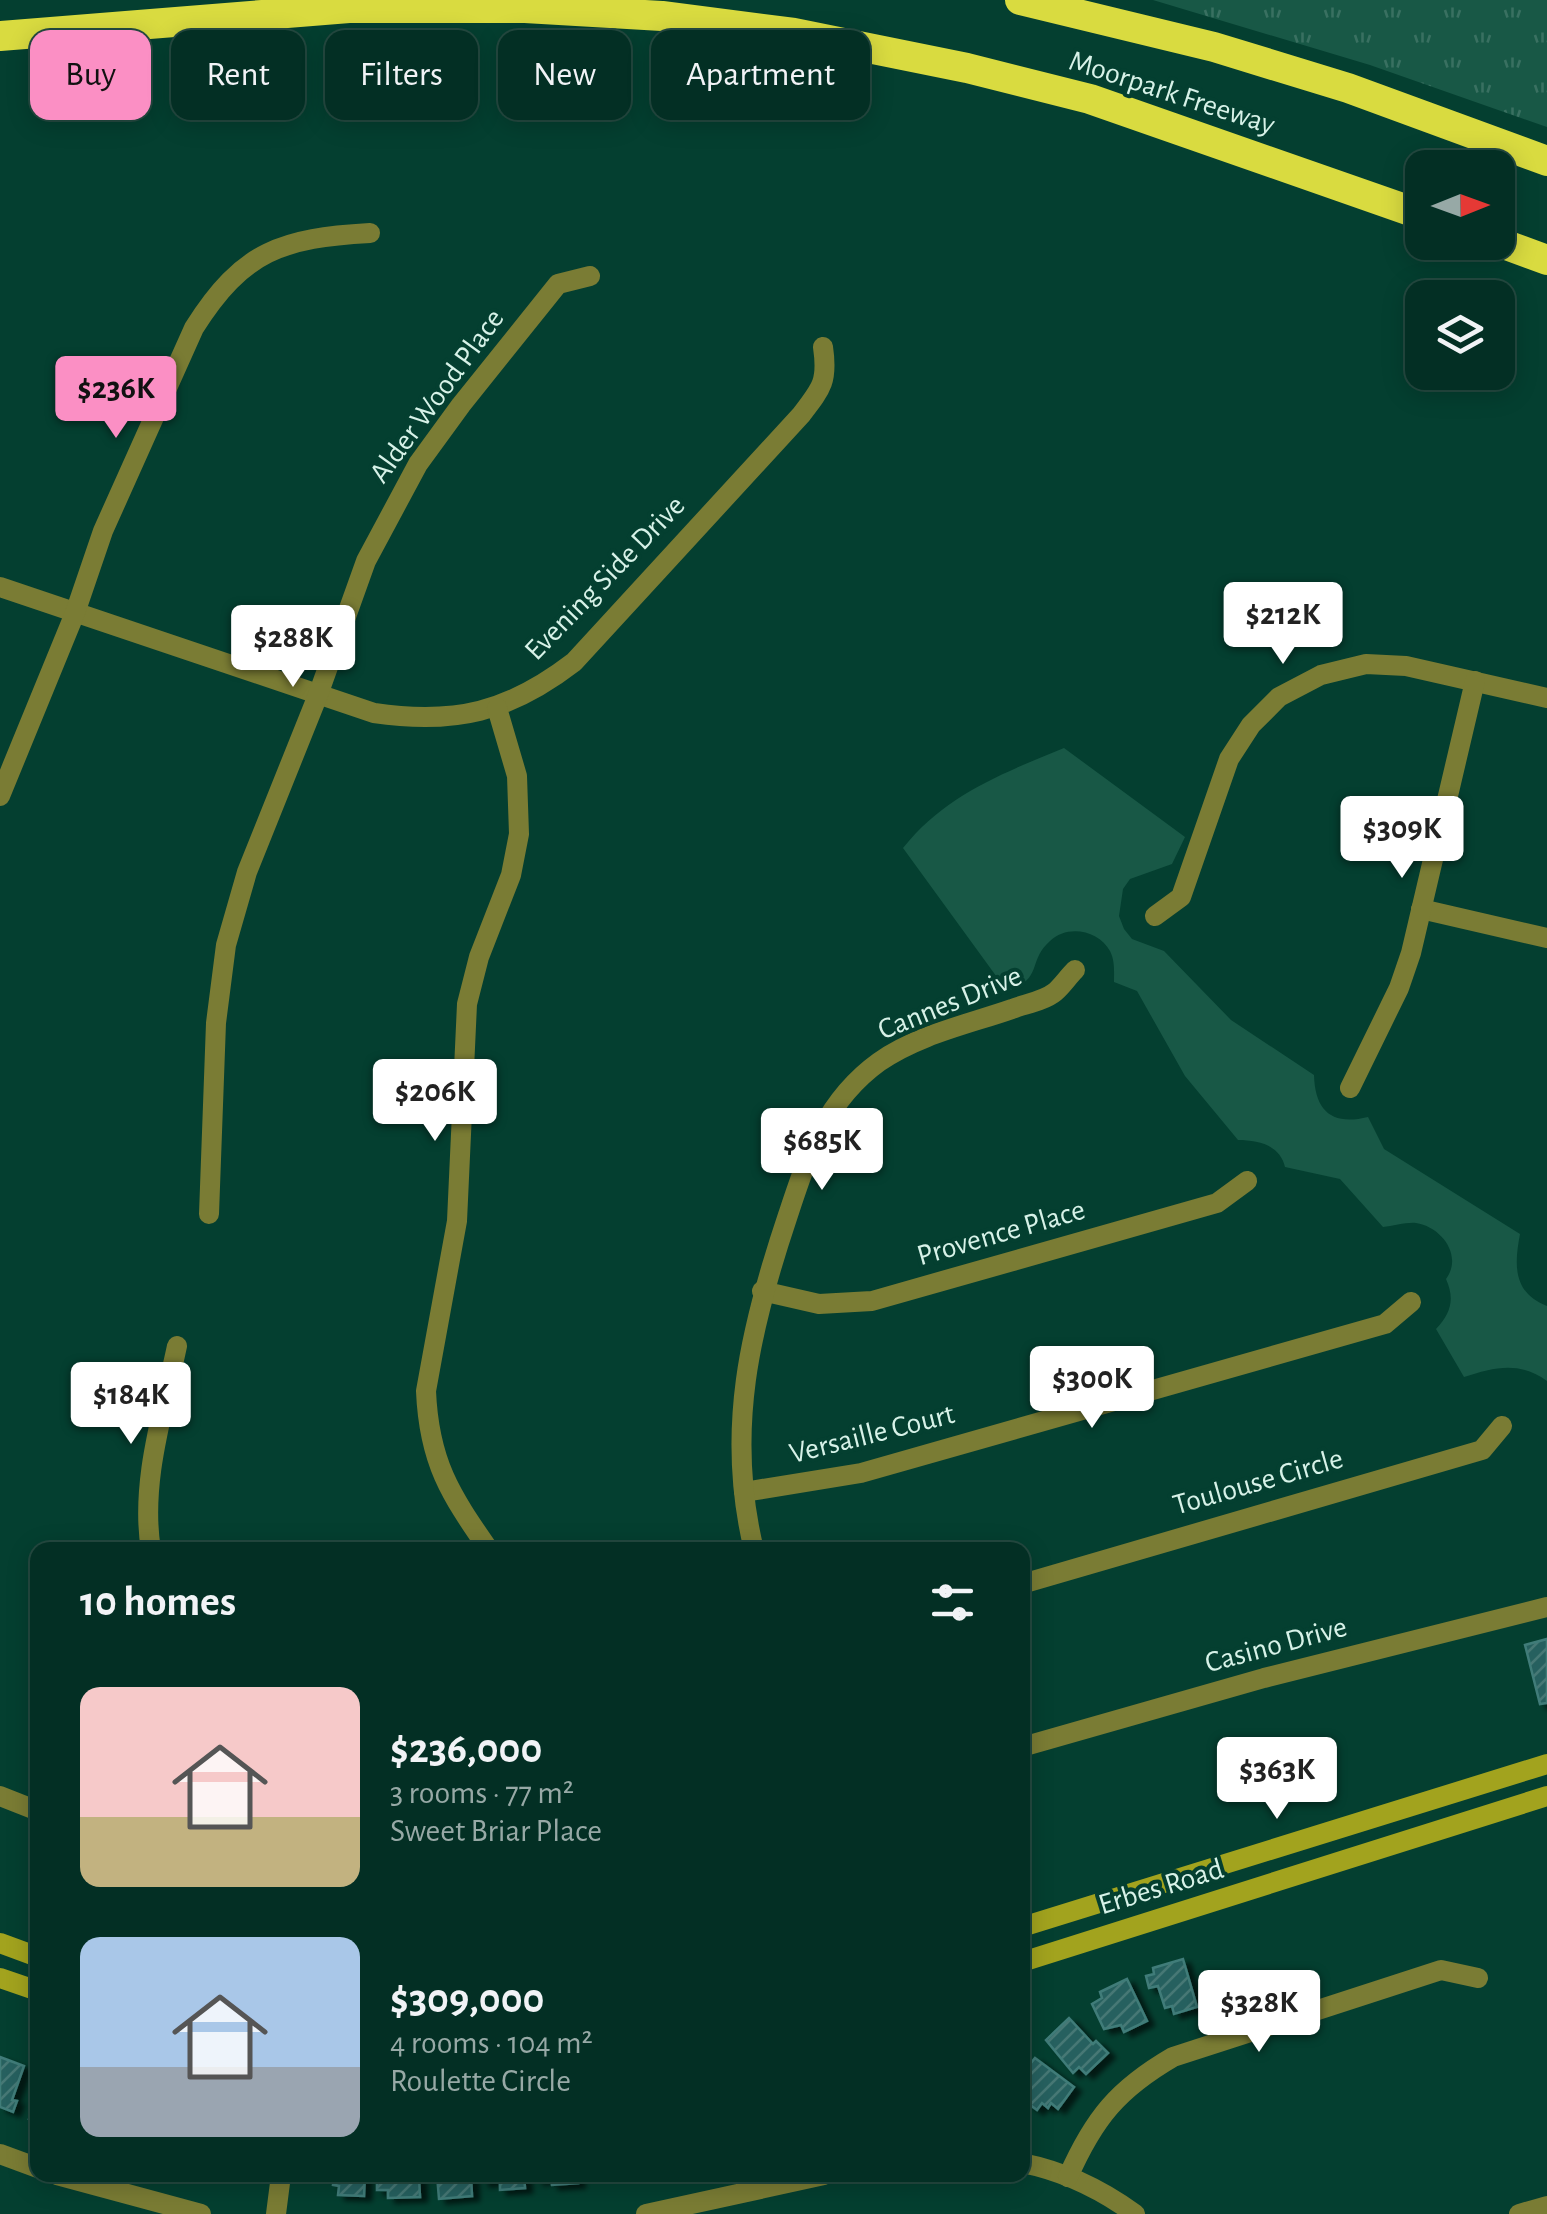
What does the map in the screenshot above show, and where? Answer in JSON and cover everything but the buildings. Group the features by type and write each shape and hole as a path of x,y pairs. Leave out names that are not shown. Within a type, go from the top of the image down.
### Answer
{"highway":[{"name":"Moorpark Freeway","path":"1020,0 1214,47 1328,82 1547,161"},
{"name":"Moorpark Freeway","path":"0,36 349,8 525,8 662,16 794,33 968,68 1090,98 1405,209"},
{"path":"1515,248 1547,260"},
{"path":"1515,252 1547,274"}],"main road":[{"name":"Erbes Road","path":"1030,1925 1547,1764"},
{"name":"Erbes Road","path":"1030,1959 1547,1796"},
{"path":"0,1944 30,1954"},
{"path":"0,1978 30,1988"}],"street":[{"path":"0,796 75,613 102,531 194,328 213,297 248,264 285,244 312,236 370,233"},
{"name":"Alder Wood Place","path":"209,1214 216,1023 226,945 247,872 318,696 366,560 418,464 460,405 558,284 590,276"},
{"name":"Evening Side Drive","path":"0,587 374,713 452,718 497,708 539,689 574,662 801,415 820,390 826,372 822,346"},
{"path":"1155,916 1181,897 1229,758 1251,725 1279,698 1321,675 1366,664 1406,666 1547,698"},
{"path":"1350,1088 1399,988 1475,681"},
{"path":"483,1542 451,1496 436,1459 426,1391 457,1221 467,1004 479,957 511,875 520,834 517,776 497,708"},
{"path":"1421,908 1547,938"},
{"name":"Cannes Drive","path":"753,1542 744,1492 743,1388 762,1291 812,1143 850,1086 881,1061 916,1042 1053,994 1075,970"},
{"name":"Provence Place","path":"762,1291 819,1304 872,1301 1217,1204 1248,1180"},
{"name":"Versaille Court","path":"744,1492 861,1473 1386,1324 1411,1302"},
{"path":"149,1542 147,1492 177,1346"},
{"name":"Toulouse Circle","path":"1030,1582 1482,1450 1502,1426"},
{"name":"Casino Drive","path":"1030,1745 1264,1678 1547,1606"},
{"path":"0,1796 30,1807"},
{"path":"1068,2176 1085,2138 1110,2102 1139,2076 1172,2057 1441,1970 1478,1978"},
{"path":"0,2154 30,2165"},
{"path":"1030,2165 1068,2176 1135,2214"},
{"path":"83,2182 202,2214"},
{"path":"276,2214 280,2182"},
{"path":"646,2214 792,2182"},
{"path":"1519,2214 1547,2206"}],"green space":[{"path":"1153,0 1547,0 1547,127 1370,65"},
{"path":"1064,748 1185,837 1172,864 1130,879 1123,889 1119,916 1132,939 1164,951 1231,1020 1314,1075 1318,1098 1328,1113 1345,1119 1368,1117 1384,1149 1520,1234 1517,1267 1522,1286 1547,1306 1547,1381 1517,1368 1464,1377 1436,1329 1451,1299 1446,1279 1451,1270 1451,1252 1441,1236 1416,1223 1383,1227 1340,1179 1285,1167 1267,1145 1238,1140 1185,1076 1137,991 1114,982 1112,955 1098,938 1074,931 1057,936 1043,948 1026,981 1007,991 903,848 956,800"}]}
